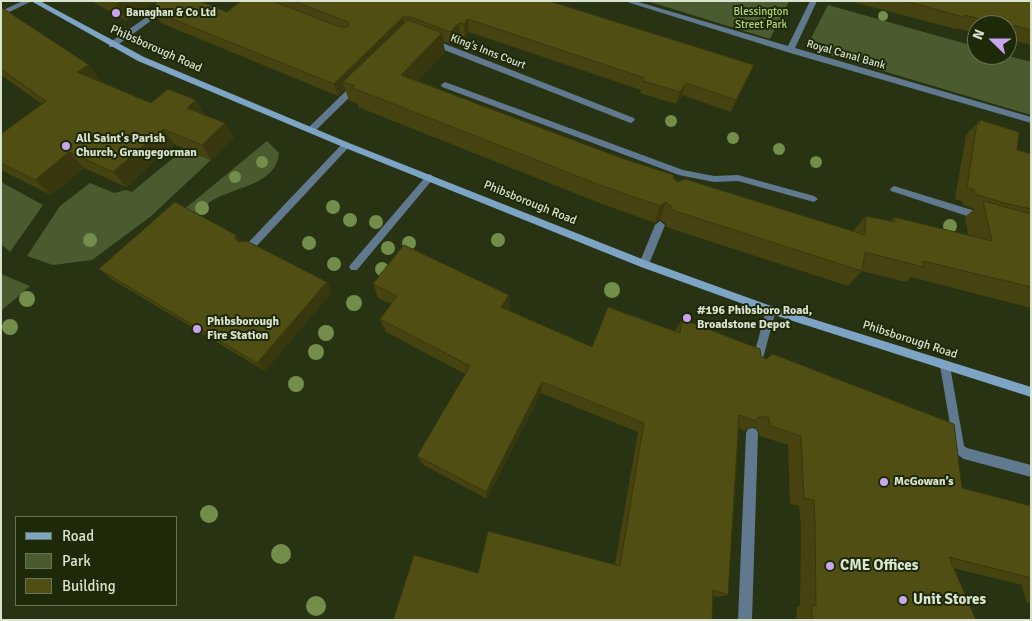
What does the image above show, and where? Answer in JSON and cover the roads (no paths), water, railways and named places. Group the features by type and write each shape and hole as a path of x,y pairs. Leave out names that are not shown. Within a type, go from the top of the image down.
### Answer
{"main road":[{"name":"Phibsborough Road","path":"34,1 112,45 141,59 346,145 644,264 771,310 1031,392"}],"street":[{"path":"1,14 29,1"},
{"path":"112,45 175,1"},
{"name":"Royal Canal Bank","path":"627,1 1031,120"},
{"path":"790,50 814,1"},
{"name":"King's Inns Court","path":"419,37 631,120"},
{"path":"311,130 363,79"},
{"path":"445,85 681,176 714,179 738,178 814,199"},
{"path":"249,248 346,145"},
{"path":"354,266 430,177"},
{"path":"894,189 991,220"},
{"path":"644,264 660,225"},
{"path":"756,364 771,310"},
{"path":"944,366 959,449 964,453 1031,471"},
{"path":"745,620 752,433"}],"place":[{"name":"Banaghan & Co Ltd","path":"116,13"},
{"name":"All Saint's Parish Church, Grangegorman","path":"66,146"},
{"name":"#196 Phibsboro Road, Broadstone Depot","path":"687,318"},
{"name":"Phibsborough Fire Station","path":"197,329"},
{"name":"McGowan’s","path":"884,482"},
{"name":"CME Offices","path":"830,566"},
{"name":"Unit Stores","path":"903,600"}],"park label":[{"name":"Blessington Street Park","path":"761,18"}]}
